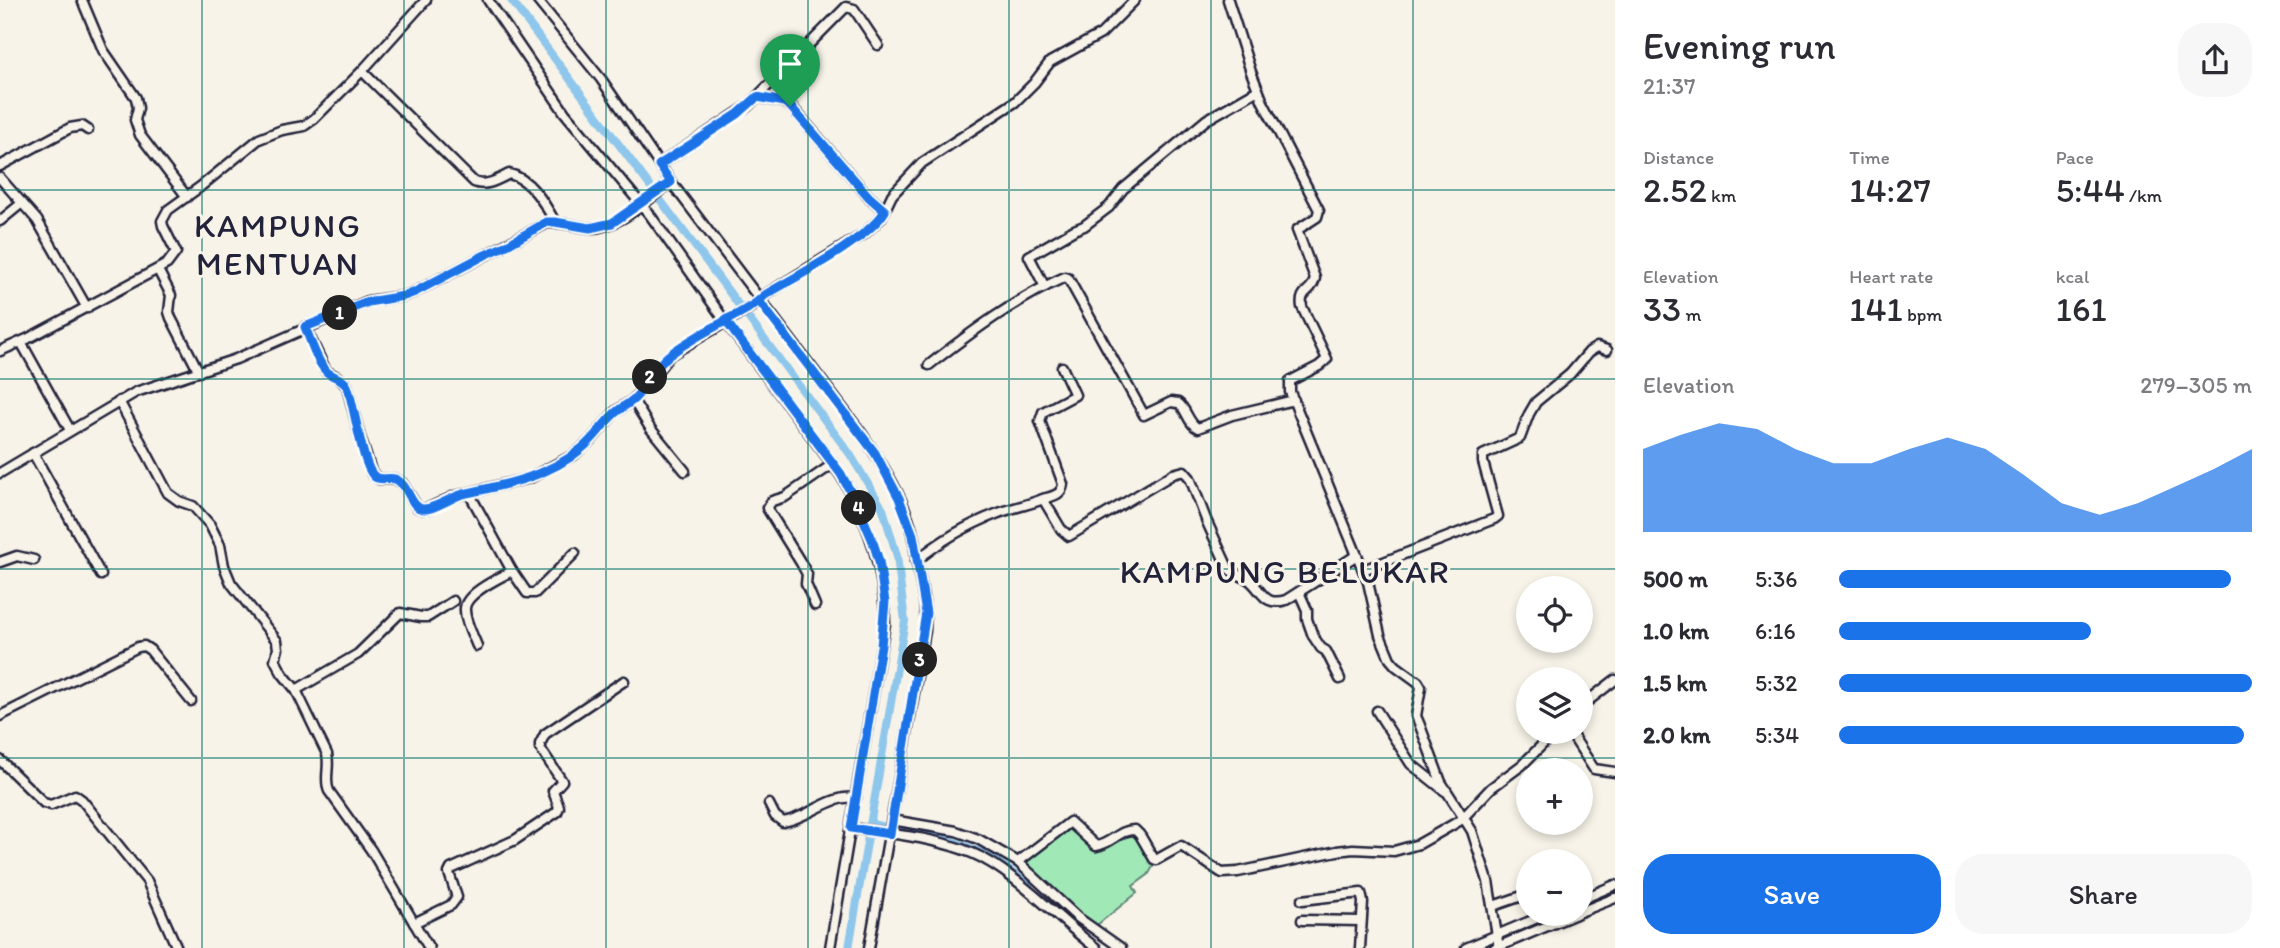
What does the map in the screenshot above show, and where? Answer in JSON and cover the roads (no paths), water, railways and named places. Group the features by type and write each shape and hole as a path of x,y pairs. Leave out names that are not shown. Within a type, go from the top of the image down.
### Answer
{"street":[{"path":"82,0 103,50 136,97 138,108 135,120 140,135 187,197"},
{"path":"0,351 158,270 174,257 176,253 163,226 163,216 168,210 259,139 282,130 304,126 314,119 426,0"},
{"path":"488,0 565,114 645,201 725,320 833,464 852,495 872,539 879,561 885,624 856,799 855,828 830,948"},
{"path":"537,0 601,79 756,303 875,453 906,515 913,535 925,597 925,631 892,820 885,833 869,948"},
{"path":"305,327 326,371 347,386 372,474 375,478 395,479 402,483 417,507 422,509 469,493 508,485 549,469 582,449 615,412 634,400 670,355 864,234 881,218 892,195 922,163 1016,102 1050,62 1101,34 1135,0"},
{"path":"1228,0 1258,90 1299,168 1319,214 1297,230 1315,278 1313,286 1301,296 1302,307 1327,359 1290,381 1290,392 1368,582 1380,635 1390,659 1421,687 1416,716 1446,792 1472,831 1493,906 1498,943"},
{"path":"659,165 738,114 846,7 854,9 878,45"},
{"path":"362,71 474,182 481,185 509,174 519,177 540,199 555,222"},
{"path":"1045,287 1029,256 1084,226 1109,207 1123,189 1206,120 1258,90"},
{"path":"757,97 784,102 790,106 869,197 885,211"},
{"path":"0,166 70,128 82,126 89,130"},
{"path":"0,178 37,220 87,307"},
{"path":"0,473 119,401 156,384 236,359 368,302 415,292 540,225 555,222 590,228 603,226 625,216 671,182"},
{"path":"0,221 22,203"},
{"path":"158,270 172,295 169,312 171,318 200,372"},
{"path":"929,365 960,340 1045,287 1062,278 1068,278 1144,415 1171,402 1178,403 1184,408 1193,426 1198,428 1232,415 1294,400"},
{"path":"21,342 70,430"},
{"path":"1363,570 1497,516 1483,455 1520,439 1536,402 1570,374 1593,349 1597,347 1607,350"},
{"path":"916,561 941,541 985,519 1058,494 1062,490 1063,484 1040,421 1043,411 1074,395 1062,367"},
{"path":"634,400 650,428 685,471"},
{"path":"119,401 168,493 192,506 210,525 231,583 276,641 278,649 275,660 296,690 327,754 330,765 326,782 329,791 371,850 429,948"},
{"path":"33,453 101,575"},
{"path":"815,605 806,584 807,574 767,508 772,501 785,496 833,464"},
{"path":"1043,499 1069,536 1173,474 1184,471 1190,478 1213,537 1232,573 1247,578 1261,595 1273,602 1286,600 1357,555"},
{"path":"469,493 527,593 535,593 575,552"},
{"path":"0,562 17,556 34,560"},
{"path":"477,646 465,606 470,597 512,571"},
{"path":"1299,592 1307,610 1307,620 1313,636 1326,651 1340,679"},
{"path":"296,690 358,654 400,613 428,617 453,601"},
{"path":"0,716 144,646 191,701"},
{"path":"1593,697 1615,680"},
{"path":"414,923 455,901 456,891 449,873 451,869 515,839 557,812 559,807 553,791 562,782 540,748 541,740 545,734 624,681"},
{"path":"1377,711 1411,764 1446,792"},
{"path":"1018,862 1068,822 1096,846 1104,845 1131,829 1140,835 1156,860 1181,846 1222,873 1353,849 1394,851 1426,841 1463,816 1543,744"},
{"path":"1578,744 1594,769 1615,772"},
{"path":"0,761 44,803 51,804 75,795 82,800 147,881 177,948"},
{"path":"769,804 775,816 783,822 799,818 840,798 856,799"},
{"path":"892,820 956,831 978,839 1018,862 1048,900 1096,948"},
{"path":"855,828 929,840 973,853 1121,948"},
{"path":"1593,894 1615,885"},
{"path":"1302,900 1361,893 1363,902 1360,948"},
{"path":"1493,906 1516,898"},
{"path":"1593,907 1615,898"},
{"path":"1302,920 1361,921"},
{"path":"1498,943 1527,926"},
{"path":"1466,948 1498,943 1543,926"}],"waterway":[{"path":"511,0 850,454 883,509 897,556 905,621 849,948"},
{"path":"870,824 881,826"},
{"path":"896,829 952,841 982,853 1029,886"},
{"path":"1593,902 1615,893"},
{"path":"1485,948 1538,926"}],"district":[{"name":"KAMPUNG MENTUAN","path":"278,244"},
{"name":"KAMPUNG BELUKAR","path":"1285,571"}]}
